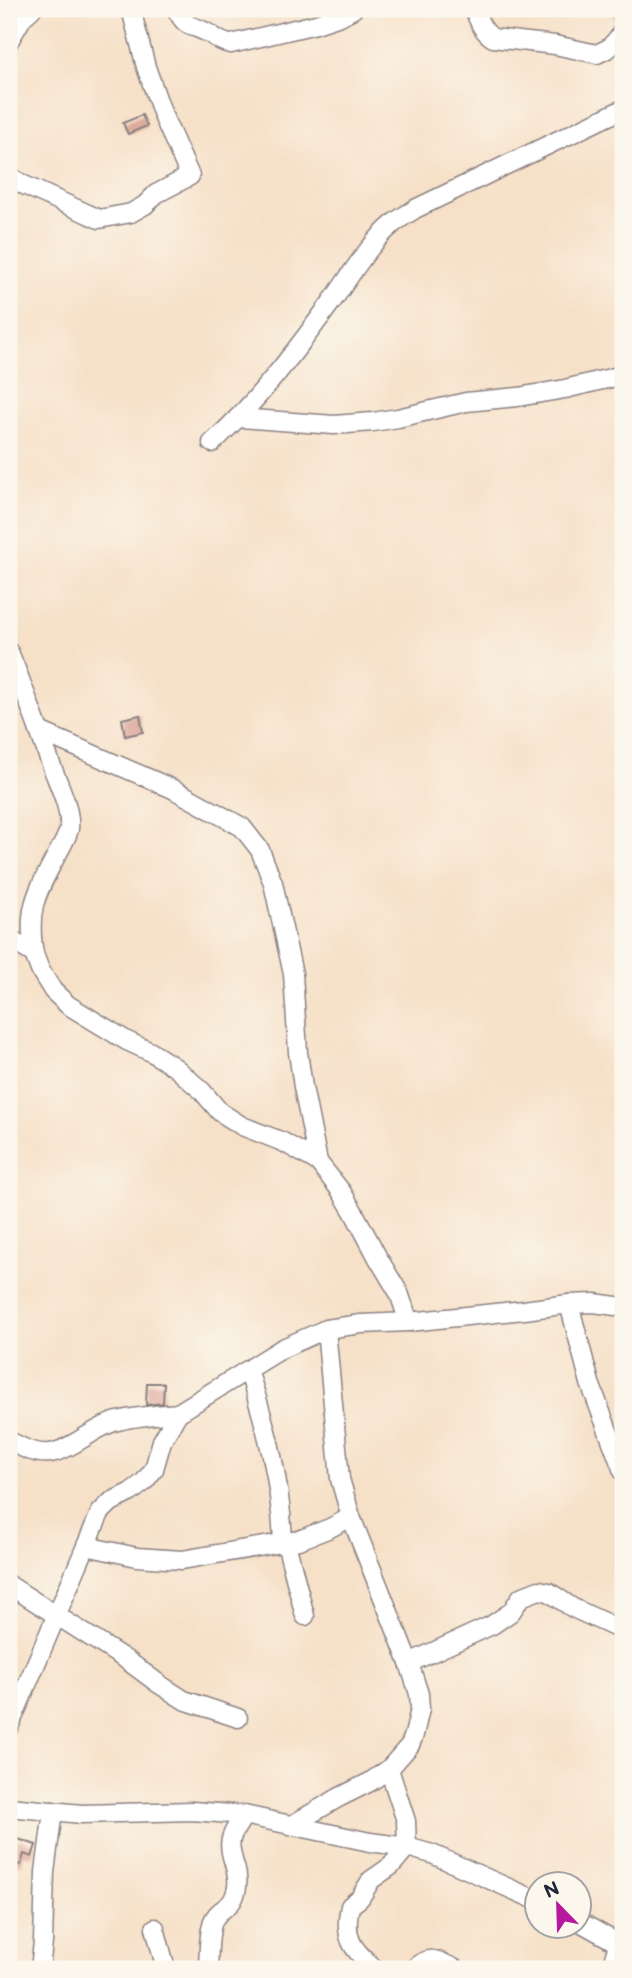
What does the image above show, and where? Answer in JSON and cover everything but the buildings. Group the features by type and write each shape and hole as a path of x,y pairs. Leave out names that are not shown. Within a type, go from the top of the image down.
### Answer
{"street":[{"path":"9,41 23,17 33,9"},
{"path":"9,176 99,219 131,213 145,205 156,194 190,176 164,118 146,67 131,9"},
{"path":"176,9 189,26 205,31 222,43 231,44 316,24 353,9"},
{"path":"474,9 481,26 493,38 555,45 592,54 603,53 620,37 623,30"},
{"path":"620,9 623,19"},
{"path":"212,443 240,418 393,223 415,209 623,109"},
{"path":"240,418 334,425 373,422 466,402 565,389 623,375"},
{"path":"9,652 64,799 69,829 40,887 32,912 31,934 40,970 53,991 68,1005 176,1068 202,1091 220,1112 242,1126 284,1142 318,1162 341,1191 400,1293 409,1322"},
{"path":"39,731 173,789 242,827 255,842 273,883 291,964 303,1087 318,1162"},
{"path":"9,939 34,954"},
{"path":"9,1441 29,1450 49,1454 96,1429 128,1418 178,1413 283,1348 326,1329 569,1304 594,1303 623,1307"},
{"path":"569,1304 590,1382 623,1471"},
{"path":"290,1826 370,1782 388,1769 410,1745 420,1709 419,1694 409,1663 351,1517 340,1479 326,1329"},
{"path":"248,1370 267,1427 285,1543 305,1616"},
{"path":"9,1727 93,1529 105,1507 138,1488 154,1469 162,1441 178,1413"},
{"path":"86,1546 137,1557 183,1560 299,1540 351,1517"},
{"path":"9,1585 184,1700 237,1718"},
{"path":"409,1663 492,1625 511,1612 521,1597 539,1590 549,1592 572,1608 623,1632"},
{"path":"375,1969 351,1944 348,1922 350,1906 360,1898 371,1880 391,1866 407,1847 406,1821 388,1769"},
{"path":"9,1807 93,1814 192,1811 244,1815 432,1854 524,1896"},
{"path":"40,1969 45,1872 53,1811"},
{"path":"208,1969 213,1922 236,1895 238,1882 230,1841 244,1815"},
{"path":"155,1928 166,1969"},
{"path":"594,1930 621,1945 611,1969"},
{"path":"413,1969 430,1959 455,1969"}]}
